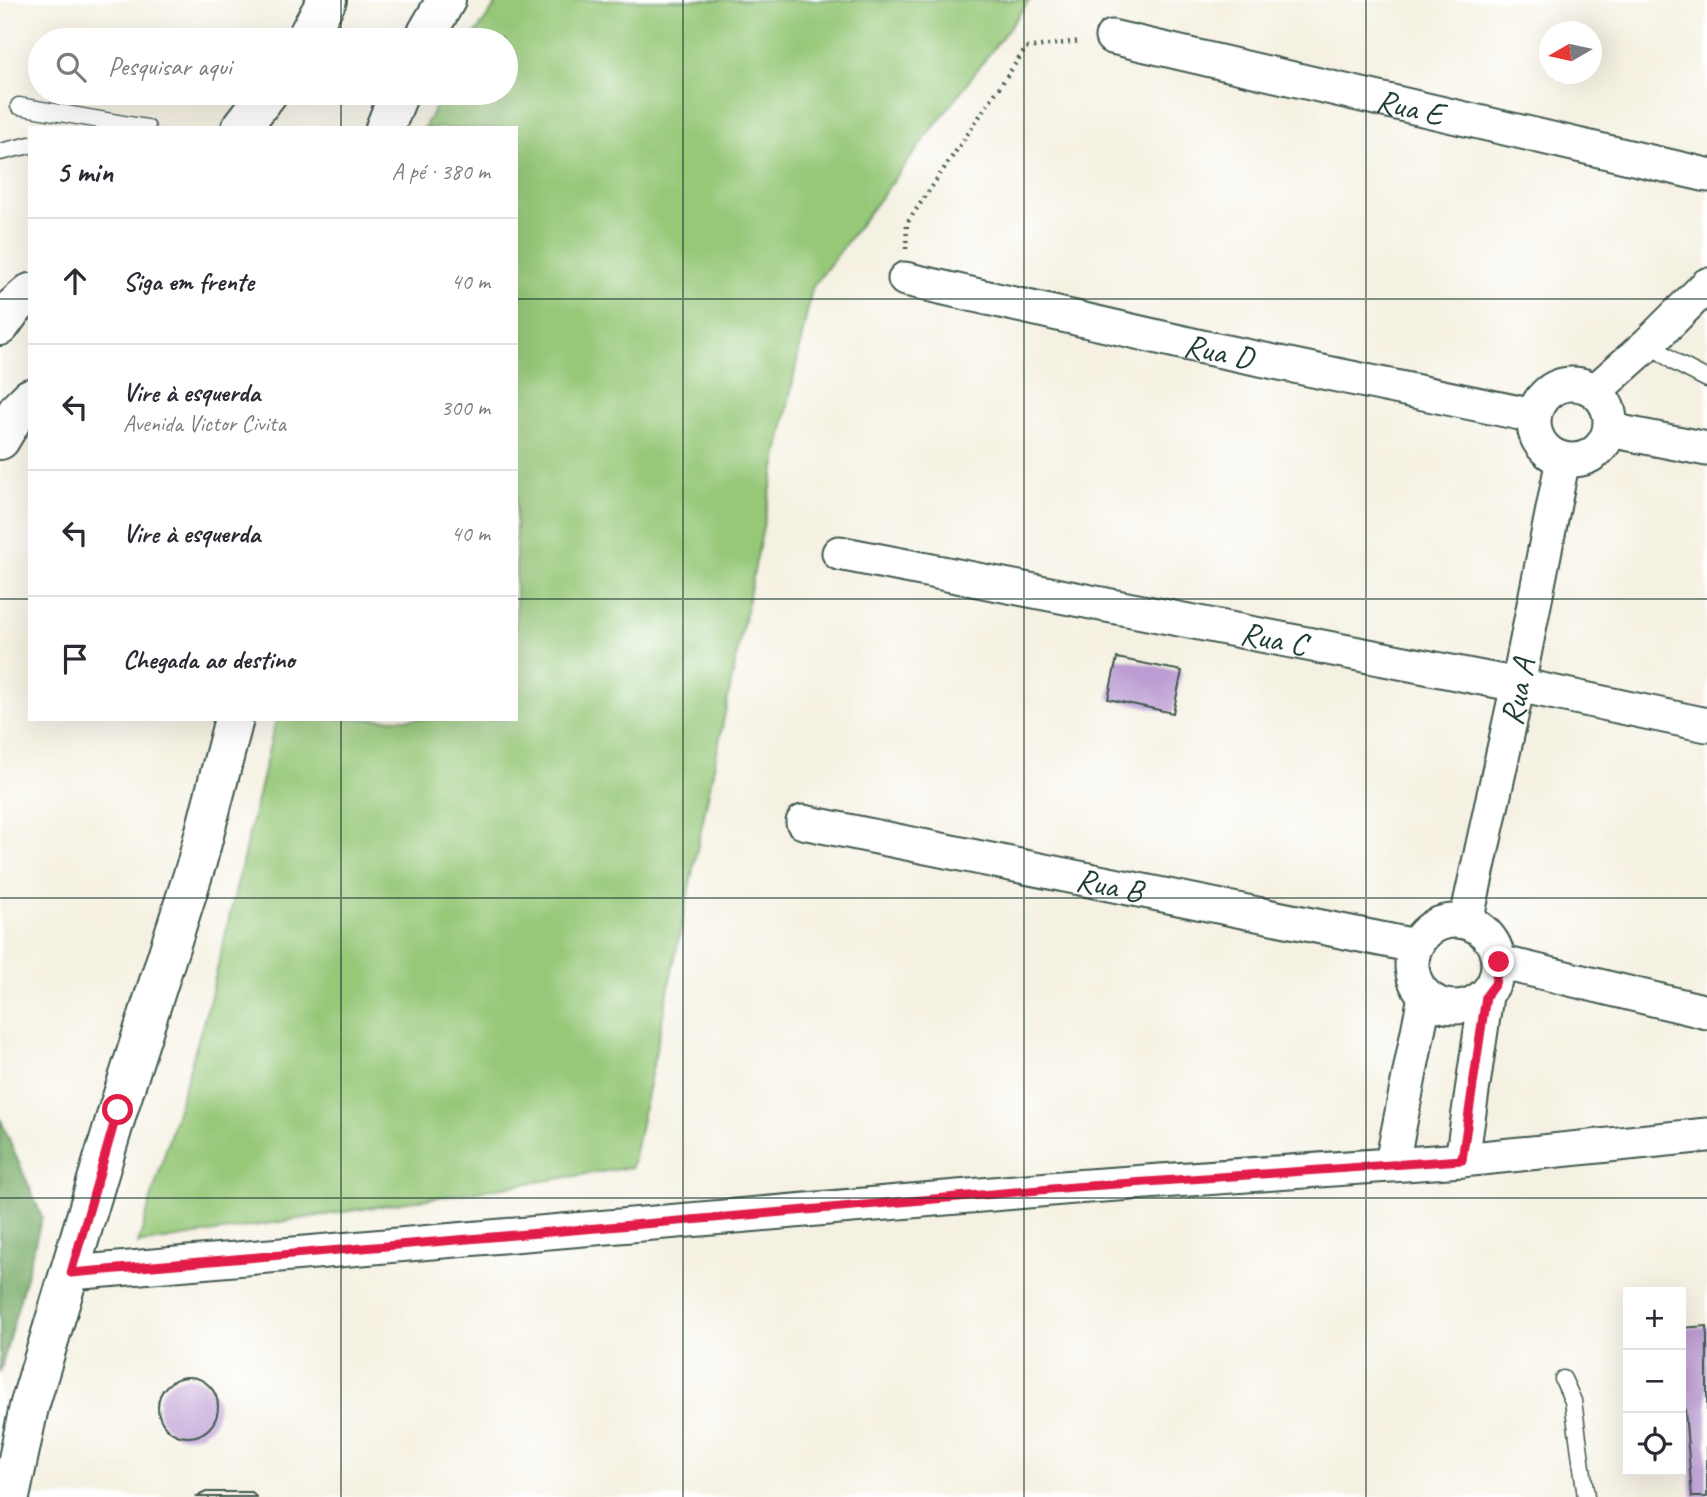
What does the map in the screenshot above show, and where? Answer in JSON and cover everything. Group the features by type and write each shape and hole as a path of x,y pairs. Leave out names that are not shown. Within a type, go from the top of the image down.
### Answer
{"main road":[{"path":"312,28 327,0"},
{"path":"431,28 446,0"},
{"path":"243,126 259,105"},
{"path":"386,126 394,105"},
{"path":"0,327 13,307 28,295"},
{"path":"0,440 18,410 28,400"},
{"path":"218,781 220,721"},
{"path":"10,1497 29,1407 118,1110 197,862 233,721"}],"street":[{"name":"Rua E","path":"1112,37 1707,175"},
{"name":"Rua D","path":"905,279 1202,347 1534,416"},
{"path":"1595,391 1701,299"},
{"path":"1574,383 1595,391 1608,408 1610,430 1606,440 1592,455 1573,461 1563,460 1543,448 1534,428 1534,416 1543,396 1552,388 1574,383"},
{"path":"1610,430 1707,449"},
{"name":"Rua A","path":"1466,922 1518,685 1563,460"},
{"name":"Rua C","path":"839,553 1518,685 1707,725"},
{"name":"Rua B","path":"803,822 1415,946"},
{"path":"1442,922 1466,922 1476,926 1492,941 1499,962 1495,984 1486,996 1470,1006 1445,1007 1425,996 1417,985 1412,972 1415,946 1431,928 1442,922"},
{"path":"1499,962 1707,1012"},
{"path":"1392,1163 1425,996"},
{"path":"1462,1160 1486,996"},
{"path":"71,1273 1074,1187 1462,1160 1707,1135"}],"lane":[{"path":"19,106 135,126"},
{"path":"0,152 28,145"},
{"path":"1649,343 1676,363 1707,379"},
{"path":"1563,1379 1573,1401 1586,1497"}],"path":[{"path":"905,279 906,223 1026,48 1112,37"}],"green space":[{"path":"499,0 1030,0 812,288 632,1167 138,1244 210,999 276,721 518,721 518,126 425,126 436,105 518,105 518,28 479,28"},
{"path":"0,1118 42,1217 0,1373"}],"building":[{"path":"1117,658 1182,671 1173,713 1108,699"},
{"path":"1707,1326 1707,1497 1692,1497 1686,1423 1686,1328"},
{"path":"182,1377 194,1377 210,1385 216,1395 216,1419 210,1429 194,1437 182,1437 166,1429 158,1413 158,1401 166,1385"},
{"path":"206,1492 252,1492 256,1497 196,1497"}],"route":[{"path":"118,1110 71,1273 1074,1187 1462,1160 1486,996 1495,984 1499,962"}]}
